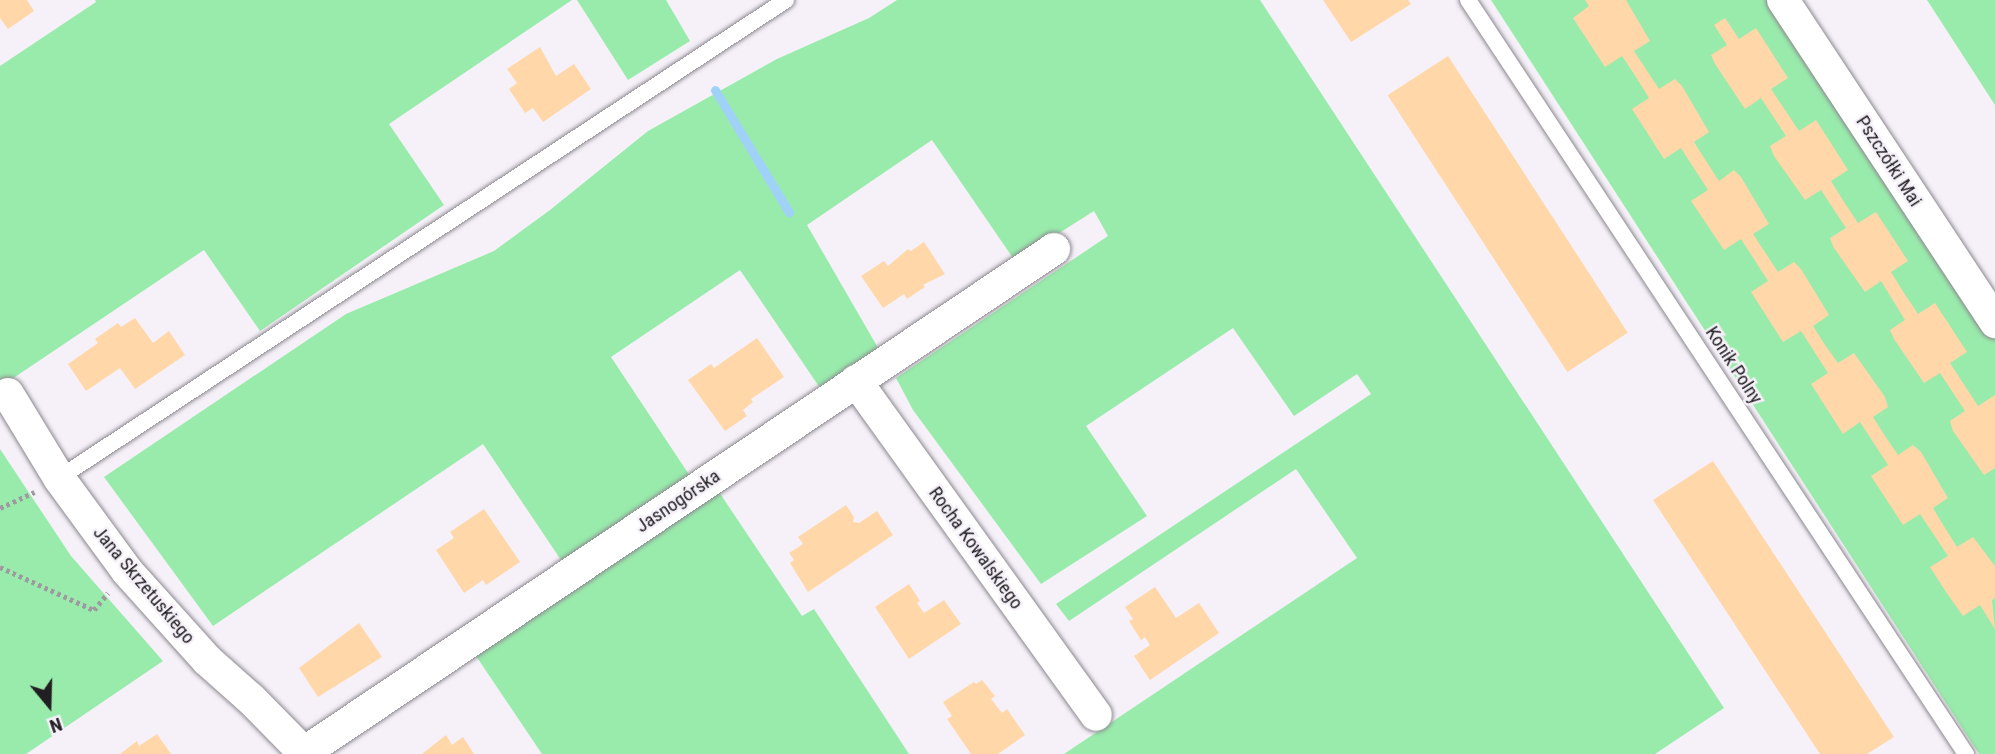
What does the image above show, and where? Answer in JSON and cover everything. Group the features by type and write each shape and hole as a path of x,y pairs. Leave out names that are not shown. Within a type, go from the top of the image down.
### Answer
{"street":[{"name":"Pszczółki Mai","path":"1783,0 1995,322"},
{"name":"Jasnogórska","path":"304,754 1054,249"},
{"name":"Rocha Kowalskiego","path":"856,381 1096,715"},
{"name":"Jana Skrzetuskiego","path":"8,394 59,478 127,571 207,660 251,699 304,754"}],"lane":[{"path":"59,478 786,0"},
{"name":"Konik Polny","path":"1468,0 1966,754"}],"path":[{"path":"0,508 59,478"},
{"path":"0,567 94,610 127,571"}],"green space":[{"path":"95,0 572,0 389,124 444,205 260,331 204,250 0,387 0,66 96,2"},
{"path":"577,0 666,0 690,41 628,80"},
{"path":"897,0 1260,0 1724,708 1655,754 1064,754 1357,558 1296,469 1069,621 1056,604 1371,394 1357,374 1294,416 1233,328 1086,426 1147,516 1041,584 913,410 896,378 1108,236 1094,211 1015,261 932,140 807,225 881,353 820,388 740,270 611,357 690,476 563,563 483,444 213,626 104,477 346,314 494,251 648,131 777,59 869,18"},
{"path":"1491,0 1790,0 1995,309 1995,754 1979,754"},
{"path":"1927,0 1995,0 1995,105"},
{"path":"0,449 71,556 163,661 26,754 0,754"},
{"path":"719,492 802,616 814,609 909,754 542,754 476,656"}],"building":[{"path":"0,0 27,0 34,11 8,29 0,18"},
{"path":"1323,0 1408,0 1411,4 1351,42"},
{"path":"1585,0 1626,0 1650,41 1634,51 1659,89 1675,79 1682,86 1709,132 1694,142 1719,181 1734,170 1741,177 1769,224 1753,234 1778,272 1794,262 1801,269 1829,315 1813,326 1825,345 1838,363 1854,353 1885,397 1888,407 1873,417 1898,455 1913,445 1921,452 1948,498 1933,508 1957,547 1973,537 1995,566 1995,598 1992,600 1995,629 1980,605 1963,616 1946,592 1930,567 1948,556 1920,514 1903,525 1871,476 1888,465 1860,422 1843,434 1811,384 1828,373 1801,331 1783,342 1751,292 1768,281 1741,239 1724,250 1691,201 1708,190 1681,148 1664,159 1632,109 1649,98 1636,77 1622,56 1605,67 1573,18 1589,6"},
{"path":"1725,18 1739,39 1756,28 1788,78 1771,89 1799,131 1816,120 1848,170 1831,181 1844,202 1858,223 1876,212 1908,261 1891,272 1918,314 1935,303 1967,352 1950,363 1978,406 1995,395 1995,468 1984,475 1953,431 1950,421 1965,411 1940,373 1924,383 1894,339 1890,330 1905,320 1881,281 1865,292 1834,248 1830,238 1846,228 1821,190 1805,200 1774,156 1770,146 1786,136 1761,98 1745,109 1715,64 1711,55 1727,45 1714,25"},
{"path":"540,47 556,76 574,64 591,89 543,122 533,108 525,113 509,89 517,83 507,69"},
{"path":"1448,56 1628,333 1567,372 1388,95"},
{"path":"924,242 945,274 923,285 925,287 907,299 904,294 883,308 861,276 884,261 888,266 908,249 911,251"},
{"path":"135,318 153,343 169,331 185,355 135,389 120,368 86,391 68,364 98,343 95,339 118,323 121,327"},
{"path":"757,338 784,377 751,399 753,402 743,410 747,416 725,431 688,380 711,364 714,368"},
{"path":"1713,461 1894,737 1867,754 1820,754 1653,500"},
{"path":"846,505 854,517 853,522 859,523 877,511 893,535 808,592 790,563 794,560 789,553 803,544 798,537"},
{"path":"484,509 520,562 486,585 483,580 464,593 436,550 454,538 450,532"},
{"path":"909,584 924,613 944,600 961,624 909,659 875,607"},
{"path":"1155,587 1176,618 1199,603 1219,633 1150,680 1134,656 1150,645 1145,637 1141,640 1129,621 1133,619 1125,607"},
{"path":"359,623 382,657 318,697 299,668"},
{"path":"982,680 995,696 991,699 1002,713 1007,709 1025,735 998,754 971,754 947,719 952,716 943,702 974,682 976,684"},
{"path":"157,734 171,754 120,754 137,741 139,746"},
{"path":"446,735 452,745 463,737 474,754 422,754"}],"waterway":[{"path":"715,90 789,212"}]}
